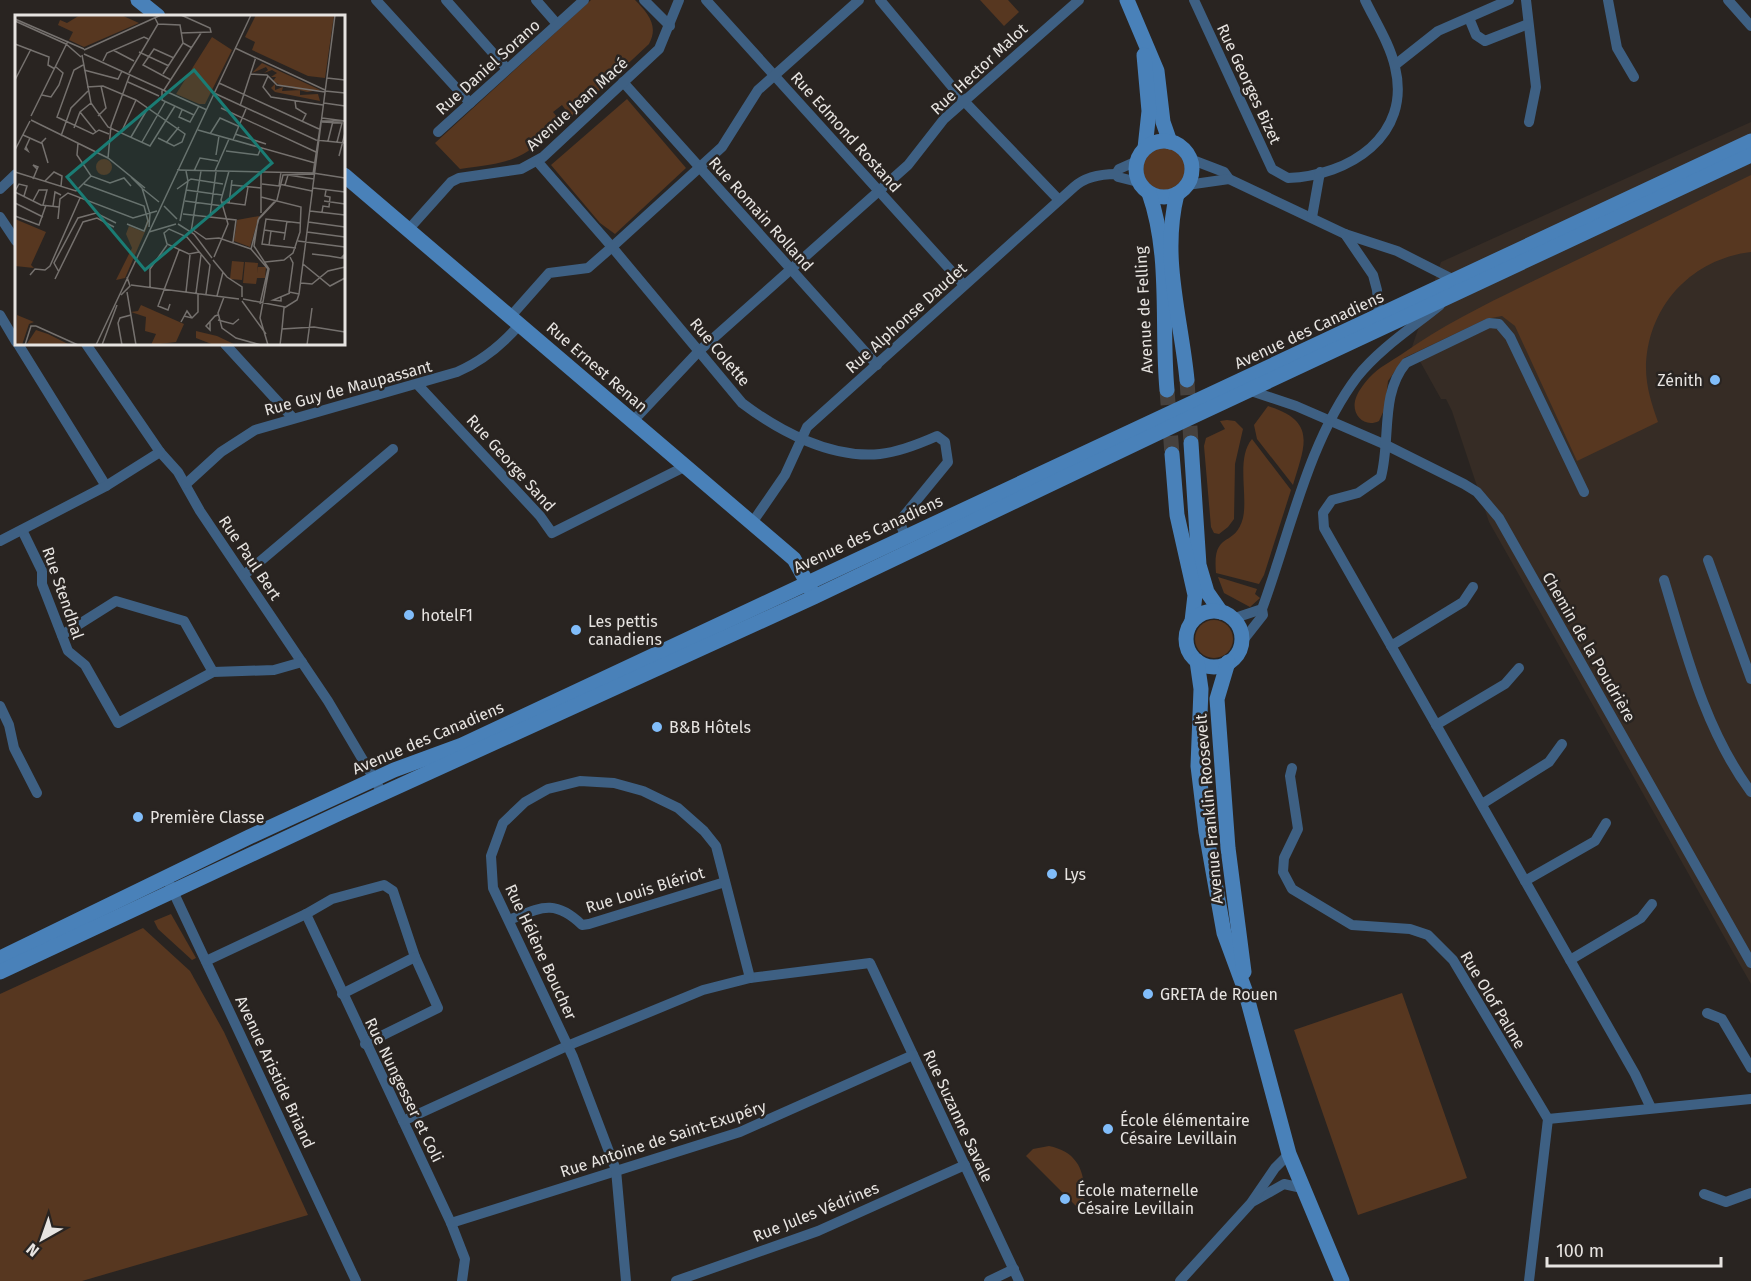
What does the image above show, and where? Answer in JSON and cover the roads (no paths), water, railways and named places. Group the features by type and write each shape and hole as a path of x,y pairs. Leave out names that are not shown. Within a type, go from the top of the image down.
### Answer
{"main road":[{"path":"1127,0 1156,71 1163,123 1170,142"},
{"path":"145,2 157,15"},
{"path":"1141,154 1160,141 1170,142 1184,150 1190,159 1192,172 1182,190 1163,198 1144,187 1136,171 1149,111 1143,43"},
{"name":"Avenue des Canadiens","path":"0,958 166,876 375,779 472,741 1751,141"},
{"name":"Avenue des Canadiens","path":"0,972 173,890 814,597 1751,155"},
{"name":"Rue Ernest Renan","path":"345,176 794,559 814,597"},
{"name":"Avenue de Felling","path":"1144,187 1156,217 1162,266 1167,390"},
{"name":"Avenue de Felling","path":"1182,190 1170,220 1170,239 1176,312 1187,380"},
{"path":"1172,454 1177,514 1195,595 1192,621 1186,641 1188,650 1197,661 1212,666 1228,662 1235,656 1241,643 1240,632 1207,592 1199,565 1191,443"},
{"path":"1192,621 1203,613 1227,615"},
{"name":"Avenue Franklin Roosevelt","path":"1197,661 1201,689 1197,766 1224,933 1245,990 1289,1154 1342,1281"},
{"name":"Avenue Franklin Roosevelt","path":"1228,662 1217,699 1228,848 1245,990"}],"street":[{"path":"376,0 470,103"},
{"path":"446,0 507,69"},
{"path":"536,0 557,24"},
{"name":"Rue Daniel Sorano","path":"438,132 584,0"},
{"path":"645,0 670,26"},
{"name":"Avenue Jean Macé","path":"408,230 451,182 459,178 521,169 537,161 659,49 679,0"},
{"name":"Rue Edmond Rostand","path":"706,0 964,285"},
{"name":"Rue Guy de Maupassant","path":"186,484 238,439 255,429 292,417 439,379 474,364 500,345 549,273 588,268 612,247 727,140 758,90 859,0"},
{"path":"880,0 964,101 1059,200"},
{"name":"Rue Hector Malot","path":"633,421 699,351 908,165 944,118 1079,0"},
{"name":"Rue Georges Bizet","path":"1194,0 1272,169 1281,177 1297,178 1320,172"},
{"path":"1312,217 1320,172 1345,165 1374,147 1390,123 1398,96 1395,65 1365,0"},
{"path":"1395,65 1430,36 1509,0"},
{"path":"1526,0 1535,62 1536,87 1529,122"},
{"path":"1608,0 1617,48 1634,77"},
{"path":"1728,0 1751,26"},
{"path":"1468,18 1476,35 1485,41 1528,24"},
{"name":"Rue Romain Rolland","path":"622,82 877,365"},
{"name":"Rue Alphonse Daudet","path":"752,523 785,475 807,427 1083,180 1116,174 1119,169 1141,154"},
{"path":"1190,159 1224,172 1229,179 1345,234 1397,251 1456,280"},
{"name":"Rue Colette","path":"537,161 742,403 763,419 801,438 840,451 880,454 917,446 937,436 947,448 948,462 903,517 901,525 905,536"},
{"path":"1116,174 1118,177 1144,187"},
{"path":"0,189 15,175"},
{"path":"1182,190 1229,179"},
{"path":"0,217 15,240"},
{"path":"1345,234 1373,275 1377,290 1379,317"},
{"path":"1241,643 1263,615 1262,609 1317,447 1329,421 1358,375 1395,341 1450,298"},
{"path":"0,315 15,340"},
{"path":"1584,492 1510,337 1499,324 1489,323 1406,363 1397,374 1391,388 1381,477 1358,493 1332,500 1323,513 1324,528 1482,804 1651,1107"},
{"path":"18,345 106,486"},
{"name":"Rue Paul Bert","path":"87,345 160,452 186,484 200,511 302,662 383,794"},
{"path":"226,345 292,417"},
{"name":"Rue George Sand","path":"418,384 540,516 552,533 686,466"},
{"name":"Chemin de la Poudrière","path":"1251,391 1386,445 1477,492 1500,518 1751,963"},
{"path":"244,575 393,449"},
{"path":"0,542 106,486 160,452"},
{"name":"Rue Stendhal","path":"22,530 42,571 42,584 68,651 86,665 118,723 213,672"},
{"path":"1708,560 1751,679"},
{"path":"1664,580 1714,732 1734,768 1751,792"},
{"path":"1391,646 1463,602 1473,587"},
{"path":"62,635 116,601 184,621 213,672 274,670 302,662"},
{"path":"1227,615 1262,609"},
{"path":"1436,725 1505,684 1519,668"},
{"path":"0,706 9,725 14,748 37,793"},
{"path":"1482,804 1549,762 1562,744"},
{"name":"Rue Olof Palme","path":"1292,768 1290,776 1298,830 1284,858 1283,872 1292,889 1352,925 1410,928 1428,935 1441,945 1454,960 1548,1119"},
{"name":"Rue Hélène Boucher","path":"626,1281 616,1170 567,1046 493,888 491,856 503,823 525,802 548,789 580,781 614,783 643,791 678,808 704,831 716,846 750,978"},
{"path":"1525,881 1595,842 1606,823"},
{"name":"Avenue Aristide Briand","path":"166,876 356,1281"},
{"name":"Rue Louis Blériot","path":"509,920 544,906 558,908 582,925 589,924 725,882"},
{"path":"206,961 306,914 332,899 384,885 393,891 415,957 438,1008 365,1044"},
{"path":"1570,960 1641,918 1652,904"},
{"name":"Rue Nungesser et Coli","path":"306,914 365,1044 451,1223 465,1259 462,1281"},
{"path":"342,994 415,957"},
{"name":"Rue Suzanne Savale","path":"750,978 870,963 1019,1281"},
{"path":"403,1121 567,1046 703,990 750,978"},
{"path":"1707,1013 1722,1019 1751,1068"},
{"name":"Rue Antoine de Saint-Exupéry","path":"451,1223 740,1132 913,1055"},
{"path":"1529,1281 1548,1119 1651,1107 1751,1099"},
{"path":"1180,1281 1251,1203 1275,1168 1289,1154"},
{"name":"Rue Jules Védrines","path":"676,1281 818,1231 965,1165"},
{"path":"1251,1203 1284,1184 1302,1188"},
{"path":"1704,1194 1726,1202 1751,1193"},
{"path":"989,1281 1014,1269"}],"tunnel":[{"path":"1187,380 1191,443"},
{"path":"1167,390 1172,454"}],"place":[{"name":"Zénith","path":"1715,380"},
{"name":"hotelF1","path":"409,615"},
{"name":"Les pettis canadiens","path":"576,630"},
{"name":"B&B Hôtels","path":"657,727"},
{"name":"Première Classe","path":"138,817"},
{"name":"Lys","path":"1052,874"},
{"name":"GRETA de Rouen","path":"1148,994"},
{"name":"École élémentaire Césaire Levillain","path":"1108,1129"},
{"name":"École maternelle Césaire Levillain","path":"1065,1199"}]}
